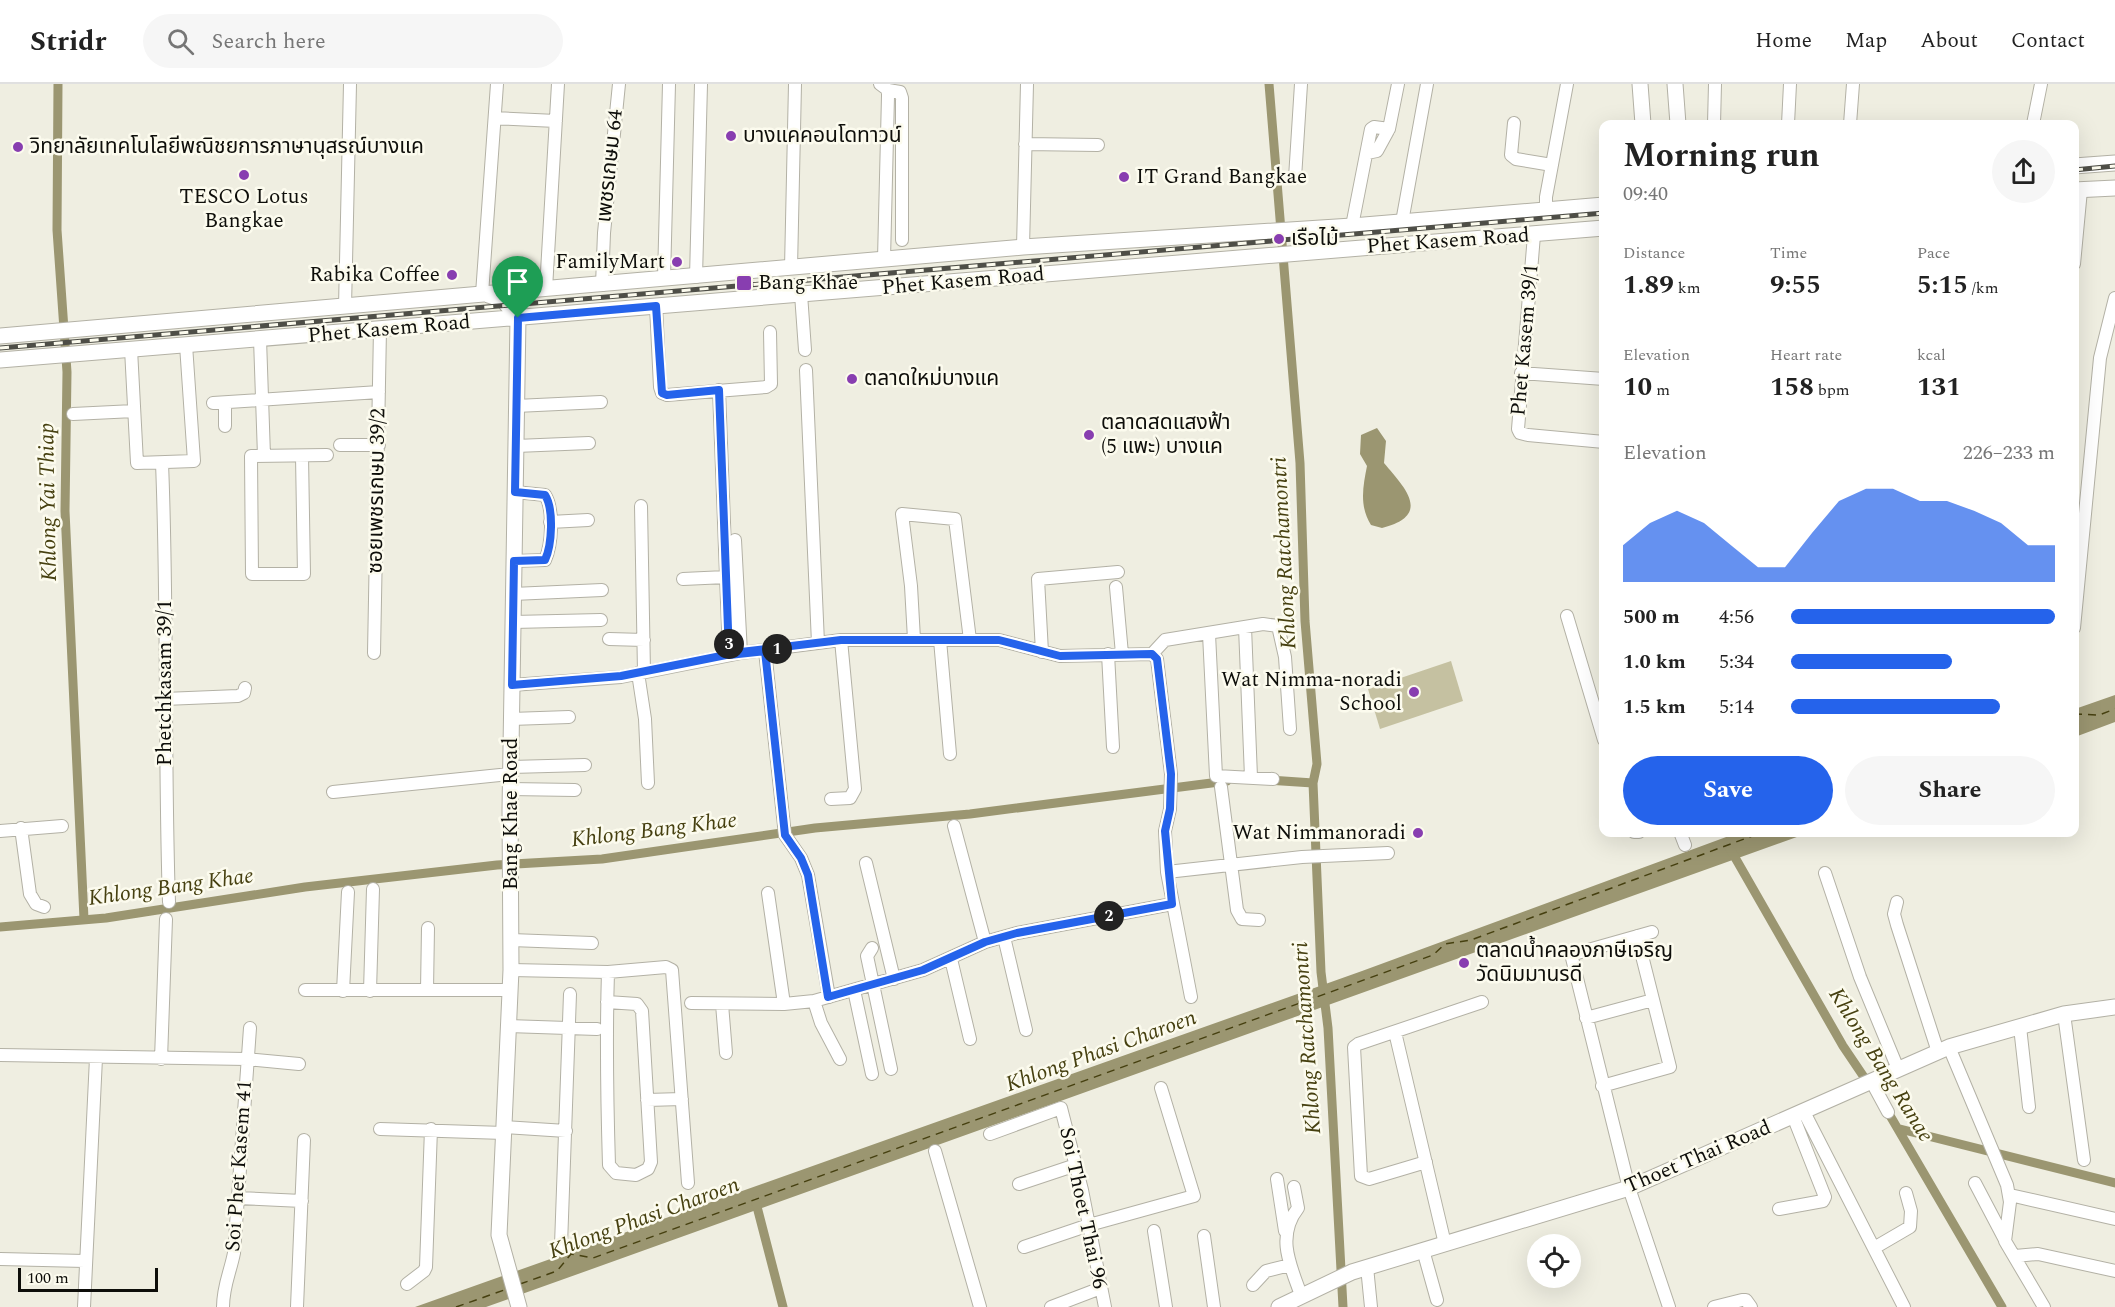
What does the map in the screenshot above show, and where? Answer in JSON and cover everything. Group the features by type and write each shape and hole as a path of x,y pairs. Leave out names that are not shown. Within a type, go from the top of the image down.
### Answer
{"main road":[{"path":"1640,84 1643,120"},
{"path":"1675,84 1678,120"},
{"path":"2079,166 2115,163"},
{"path":"2079,190 2115,188"},
{"name":"Phet Kasem Road","path":"0,336 1023,247 1302,230 1599,206"},
{"name":"Phet Kasem Road","path":"0,360 1599,228"},
{"path":"482,294 503,300 518,318"},
{"name":"Bang Khae Road","path":"518,318 510,777 512,970 499,1235 519,1307"},
{"name":"Thoet Thai Road","path":"1279,1307 1335,1278 1629,1188 1944,1050 2064,1014 2115,1007"}],"street":[{"path":"345,307 350,84"},
{"path":"482,294 497,84"},
{"path":"546,289 558,84"},
{"name":"เพชรเกษม 64","path":"602,285 604,233 619,84"},
{"path":"664,279 669,84"},
{"path":"696,277 701,84"},
{"path":"791,268 795,84"},
{"path":"1023,247 1027,84"},
{"path":"1295,178 1301,84"},
{"path":"1352,226 1372,128 1389,129 1398,84"},
{"path":"1402,222 1427,84"},
{"path":"1546,211 1552,165 1568,84"},
{"path":"1713,120 1715,84"},
{"path":"1788,120 1790,84"},
{"path":"1850,120 1853,84"},
{"path":"2034,120 2041,84"},
{"path":"884,259 888,117 884,87 902,93 902,240"},
{"path":"888,117 902,117"},
{"path":"495,118 556,121"},
{"path":"1514,123 1512,155 1516,159 1552,165"},
{"path":"1026,144 1098,145"},
{"path":"887,150 902,150"},
{"name":"Phet Kasem 39/1","path":"1534,234 1517,422 1520,433 1599,441"},
{"path":"801,294 806,350"},
{"path":"2079,576 2100,358 2115,298"},
{"path":"656,306 662,393 667,395 763,388 771,384 770,332"},
{"name":"ซอยเพชรเกษม 39/2","path":"374,653 380,329"},
{"path":"260,339 264,456"},
{"path":"131,350 137,463 194,461 186,345"},
{"path":"806,370 818,643"},
{"path":"1521,373 1599,379"},
{"path":"719,390 726,577 735,654"},
{"path":"225,426 219,403 379,392"},
{"path":"516,406 601,402"},
{"path":"74,414 134,411"},
{"path":"516,446 589,443"},
{"path":"340,445 379,445"},
{"path":"302,456 304,574 252,574 251,456 327,455"},
{"name":"Phetchkasam 39/1","path":"162,463 169,902"},
{"path":"514,561 545,560 550,522 549,500 545,495 515,492"},
{"path":"641,506 644,640 641,673 648,783"},
{"path":"914,639 911,586 902,514 955,519 970,640"},
{"path":"550,522 588,520"},
{"path":"735,540 735,654"},
{"path":"1042,652 1038,579 1118,572"},
{"path":"683,579 726,577"},
{"path":"1116,587 1122,654"},
{"path":"513,594 602,590"},
{"path":"1567,616 1599,723"},
{"path":"513,622 601,620"},
{"path":"1191,997 1167,872 1165,831 1170,802 1171,774 1154,656 1165,640 1271,624 1281,628 1290,729"},
{"path":"1245,627 1251,777"},
{"path":"1209,634 1215,776 1274,779"},
{"path":"609,639 644,640"},
{"path":"831,799 850,798 855,789 841,640"},
{"path":"512,685 641,673 735,654 841,640 1003,640 1042,652 1066,656 1122,654 1154,656"},
{"path":"940,640 950,754"},
{"path":"765,651 783,823 786,839 801,858 808,875 828,997"},
{"path":"1108,654 1113,747"},
{"path":"164,699 238,696 244,693 245,688"},
{"path":"511,719 569,717"},
{"path":"333,792 510,777 585,765"},
{"path":"510,777 575,790"},
{"path":"1221,787 1239,916 1258,920"},
{"path":"0,831 62,826"},
{"path":"954,826 985,942"},
{"path":"21,828 30,894 36,903 44,907"},
{"path":"1682,837 1685,846"},
{"path":"1167,872 1302,857 1388,853"},
{"path":"866,864 894,979"},
{"path":"1825,873 1894,1071 1875,1088 1888,1112"},
{"path":"370,991 373,889"},
{"path":"343,991 348,892"},
{"path":"768,893 784,1004"},
{"path":"1897,902 1894,914 1896,925 1944,1050 1981,1124 2010,1195 2006,1241"},
{"path":"691,1003 784,1004 814,1001 894,979 951,959 985,942 1172,904"},
{"path":"161,1059 166,919"},
{"path":"427,990 428,928"},
{"path":"1652,932 1574,954 1572,958 1629,1188 1669,1307"},
{"path":"1602,1086 1670,1067 1636,936"},
{"path":"1004,937 1026,1030"},
{"path":"511,940 592,943"},
{"path":"872,948 867,956 891,1069"},
{"path":"951,959 970,1039"},
{"path":"512,970 608,972 666,967 672,971 688,1183"},
{"path":"608,972 608,1002 609,1162 616,1173 636,1175 651,1165 641,1008 634,1004 608,1002"},
{"path":"305,990 510,990"},
{"path":"854,990 872,1074"},
{"path":"561,1245 570,994"},
{"path":"1586,1018 1653,1000"},
{"path":"814,1001 821,1023 840,1059"},
{"path":"1426,1162 1369,1179 1361,1176 1353,1050 1358,1044 1482,1002"},
{"path":"722,1004 726,1053"},
{"path":"2064,1014 2084,1160"},
{"path":"508,1026 597,1029"},
{"path":"2020,1027 2029,1107"},
{"name":"Soi Phet Kasem 41","path":"223,1307 225,1280 229,1274 234,1253 250,1028"},
{"path":"1395,1032 1445,1244"},
{"name":"Soi Phet Kasem 41","path":"0,1055 247,1059 299,1064"},
{"path":"84,1307 96,1058"},
{"path":"1024,1247 1089,1225 1194,1196 1161,1088"},
{"path":"647,1100 682,1099"},
{"name":"Soi Thoet Thai 96","path":"990,1134 1060,1108 1076,1165 1105,1307"},
{"path":"1779,1209 1823,1201 1825,1197 1799,1114"},
{"path":"1799,1114 1874,1248 1904,1307"},
{"path":"380,1130 566,1131"},
{"path":"407,1284 426,1267 430,1130"},
{"path":"297,1307 304,1140"},
{"path":"936,1151 980,1307"},
{"path":"1019,1184 1076,1165"},
{"path":"1277,1179 1290,1265 1301,1295"},
{"path":"1975,1183 2044,1307"},
{"path":"1286,1232 1298,1208 1294,1187"},
{"path":"1874,1248 1910,1227 1911,1211 1906,1193"},
{"path":"2010,1195 2115,1220"},
{"path":"238,1198 302,1201"},
{"path":"1154,1231 1166,1307"},
{"path":"1204,1236 1214,1307"},
{"path":"1423,1250 1437,1300"},
{"path":"2015,1256 2038,1254 2115,1271"},
{"path":"0,1259 85,1261"},
{"path":"1253,1285 1266,1271 1290,1265"},
{"path":"1360,1270 1371,1307"},
{"path":"1051,1307 1101,1288"},
{"path":"1714,1307 1742,1300 1746,1300 1750,1307"}],"shaded area":[{"path":"1377,428 1386,441 1384,463 1410,499 1407,516 1382,528 1371,525 1367,518 1363,503 1363,488 1367,466 1360,454 1361,435"},
{"path":"1451,661 1463,701 1380,729 1368,689"},
{"path":"2115,695 2115,722 2079,736 2079,708"},
{"path":"1726,837 1797,837 486,1307 415,1307 1362,971"}],"waterway":[{"name":"Khlong Yai Thiap","path":"58,84 57,230 67,372 65,511 84,919"},
{"name":"Khlong Ratchamontri","path":"1269,84 1300,463 1305,621 1317,764 1313,783 1321,972 1328,1028 1343,1307"},
{"name":"Khlong Bang Khae","path":"1268,780 1313,783"},
{"name":"Khlong Bang Khae","path":"0,927 106,918 305,887 497,865 602,859 815,828 970,814 1227,781"},
{"name":"Khlong Bang Ranae","path":"1729,847 1843,1046 1870,1086"},
{"name":"Khlong Bang Ranae","path":"1885,1107 2002,1307"},
{"path":"1900,1129 2115,1183"},
{"path":"755,1199 783,1307"}],"ferry route":[{"path":"2079,714 2099,715 2115,709"},
{"path":"520,1284 557,1271 571,1254 593,1258 1433,955 1445,944 1471,940 1749,837"},
{"path":"456,1307 507,1289"}],"railway":[{"path":"2079,170 2115,166"},
{"path":"0,348 1599,213"}],"place":[{"name":"บางแคคอนโดทาวน์","path":"731,136"},
{"name":"วิทยาลัยเทคโนโลยีพณิชยการภาษานุสรณ์บางแค","path":"18,147"},
{"name":"TESCO Lotus Bangkae","path":"244,175"},
{"name":"IT Grand Bangkae","path":"1124,177"},
{"name":"เรือไม้","path":"1279,239"},
{"name":"FamilyMart","path":"677,262"},
{"name":"Rabika Coffee","path":"452,275"},
{"name":"Bang Khae","path":"744,283"},
{"name":"ตลาดใหม่บางแค","path":"852,379"},
{"name":"ตลาดสดแสงฟ้า (5 แพะ) บางแค","path":"1089,435"},
{"name":"Wat Nimma-noradi School","path":"1414,692"},
{"name":"Wat Nimmanoradi","path":"1418,833"},
{"name":"ตลาดน้ำคลองภาษีเจริญ วัดนิมมานรดี","path":"1464,963"}],"route":[{"path":"518,318 515,492 539,492 545,495 549,500 550,522 548,555 545,560 541,562 514,561 512,685 621,676 741,652 765,651 841,640 1003,640 1060,656 1152,654 1157,659 1171,774 1170,809 1165,831 1167,872 1172,904 1017,933 985,942 923,970 828,997 808,875 801,858 785,835 765,651 729,655 726,577 721,421 719,390 667,395 662,393 656,306 518,318"}],"water label":[{"name":"Khlong Phasi Charoen","path":"1101,1051"},
{"name":"Khlong Phasi Charoen","path":"644,1218"}]}
